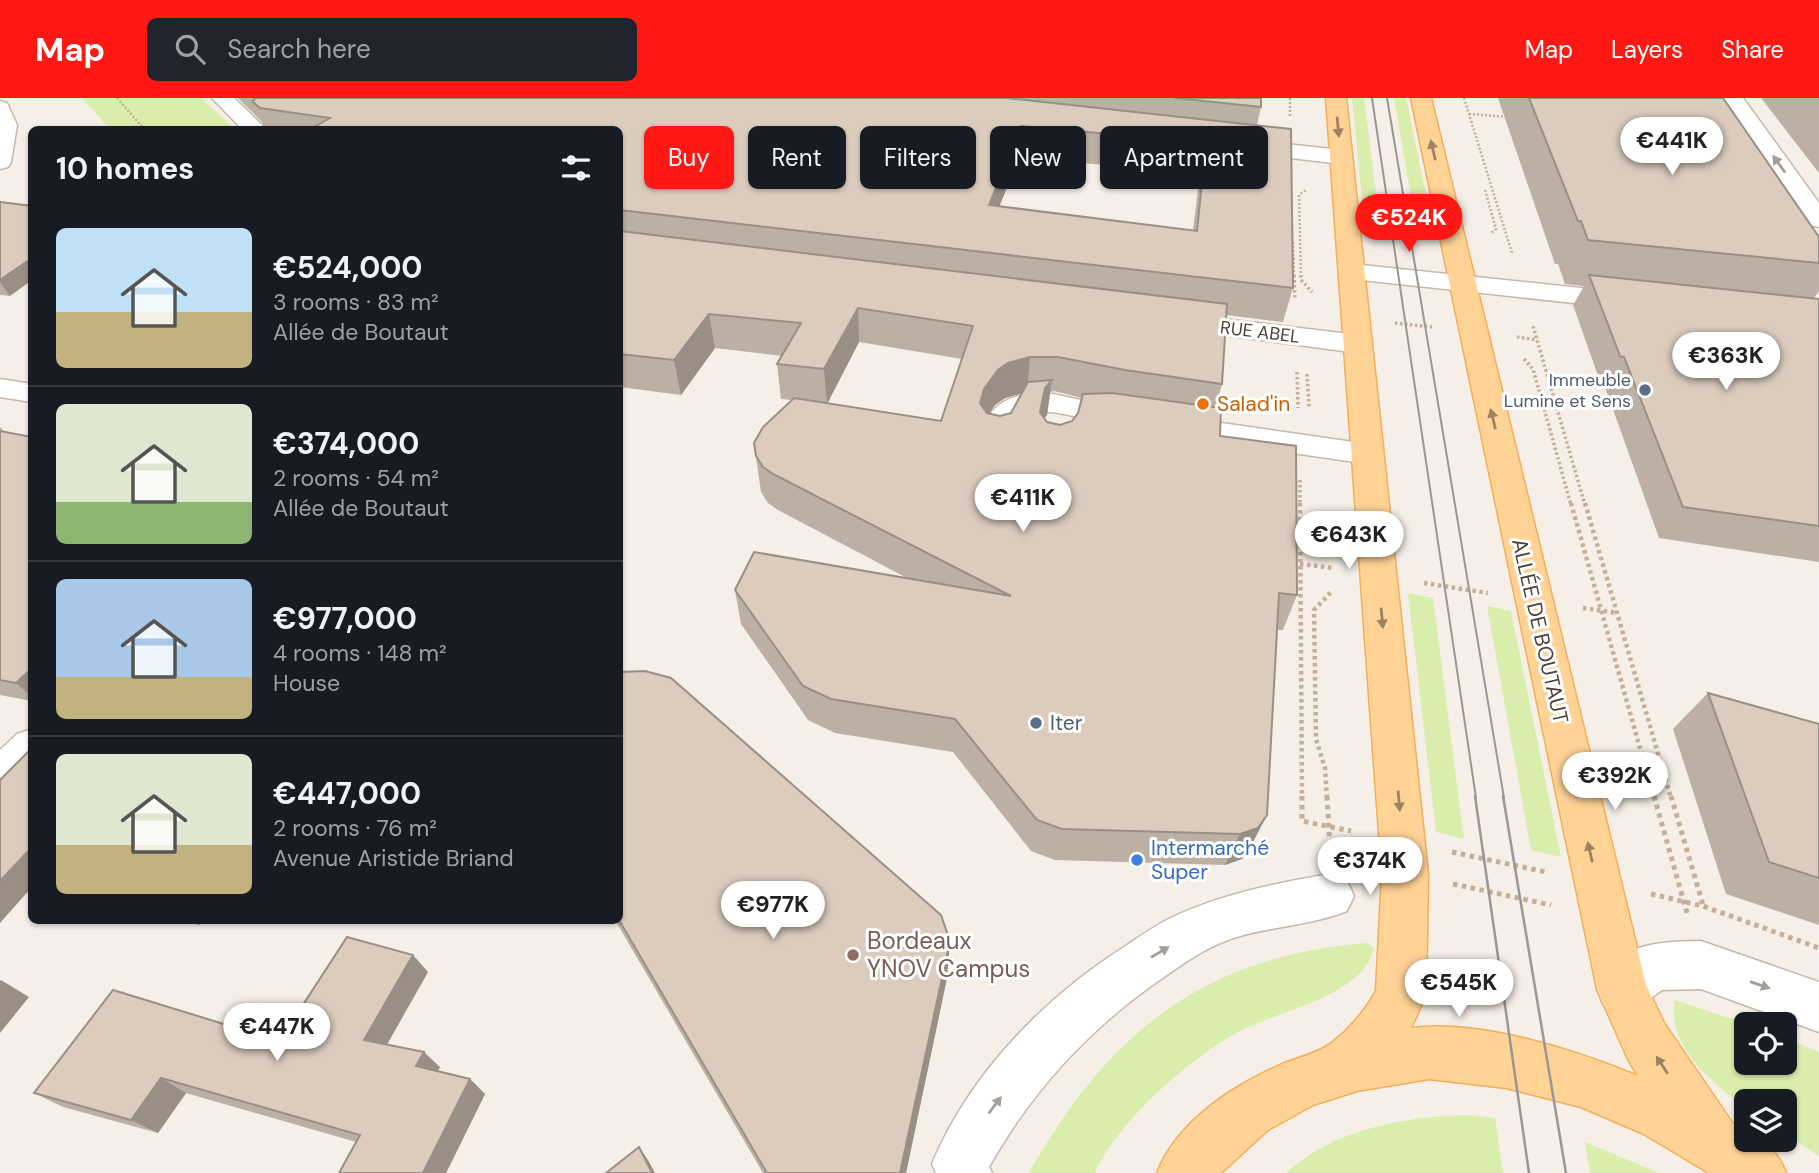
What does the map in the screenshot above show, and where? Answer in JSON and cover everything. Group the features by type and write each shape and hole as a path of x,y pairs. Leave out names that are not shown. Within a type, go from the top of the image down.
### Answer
{"main road":[{"path":"1336,98 1405,874 1401,995 1387,1023 1347,1065"},
{"name":"ALLÉE DE BOUTAUT","path":"1421,98 1622,989 1646,1041 1713,1143"},
{"path":"1185,1173 1198,1156 1242,1115 1292,1084 1347,1065 1426,1053 1514,1062 1550,1070 1630,1099 1713,1143 1758,1173"}],"street":[{"path":"222,98 252,126"},
{"path":"1732,98 1819,220"},
{"path":"0,107 6,125 0,162"},
{"path":"1268,149 1341,157"},
{"path":"1352,272 1657,304"},
{"name":"RUE ABEL","path":"1143,318 1357,331"},
{"path":"0,388 28,392"},
{"path":"996,439 1005,413 1034,403 1064,405 1114,417 1367,454"},
{"path":"1057,431 1059,424 1067,418 1114,417"},
{"path":"0,778 28,750"},
{"path":"964,1173 960,1164 984,1119 1026,1063 1081,1007 1134,967 1195,930 1265,907 1330,896"},
{"path":"1622,989 1653,967 1701,965 1819,1007"}],"path":[{"path":"117,98 142,126"},
{"path":"1462,98 1469,114 1509,288"},
{"path":"1462,98 1496,229 1483,241 1537,340 1703,906"},
{"path":"1469,114 1510,117"},
{"path":"1357,331 1473,332 1537,340"},
{"path":"1508,336 1509,343 1533,369 1689,924"},
{"path":"1300,564 1617,613"},
{"path":"1405,874 1605,916"}],"green space":[{"path":"82,98 201,98 232,126 107,126"},
{"path":"1352,98 1364,98 1381,232 1365,230"},
{"path":"1394,98 1406,98 1435,238 1418,237"},
{"path":"1408,593 1433,598 1464,839 1436,832"},
{"path":"1487,606 1511,611 1561,857 1531,850"},
{"path":"1367,943 1374,948 1366,966 1352,980 1334,992 1229,1037 1172,1079 1135,1115 1105,1154 1095,1173 1029,1173 1059,1123 1092,1080 1127,1042 1166,1010 1209,985 1256,965 1309,951"},
{"path":"1675,1000 1734,1020 1734,1075 1797,1075 1797,1043 1819,1052 1819,1156 1797,1142 1797,1089 1734,1089 1734,1099 1695,1062 1677,1033"},
{"path":"1468,1115 1495,1118 1503,1173 1286,1173 1326,1145 1349,1135 1396,1122"},
{"path":"1585,1142 1659,1173 1590,1173"}],"building":[{"path":"255,98 1007,98 1264,126 1100,126 1100,133 1086,132 1086,126 990,126 990,189 995,189 989,205 1197,231 1201,189 1268,189 1268,126 1291,129 1293,288 623,210 623,126 316,126 330,118 260,108 253,102"},
{"path":"1175,98 1261,98 1261,107"},
{"path":"1529,98 1723,98 1819,237 1819,263 1588,240"},
{"path":"0,202 28,206 28,261 0,280"},
{"path":"623,231 1227,304 1222,384 1058,357 1030,357 1008,363 998,370 984,389 980,403 987,413 1000,416 1011,413 1028,382 1052,380 1045,388 1040,412 1047,422 1060,425 1072,421 1078,413 1083,394 1112,393 1221,408 1220,436 1296,446 1297,595 1279,593 1267,815 1258,828 1240,834 1062,829 1037,820 955,719 831,699 803,686 735,590 754,552 1011,596 773,474 763,467 756,456 754,443 763,427 794,398 941,421 973,326 858,308 824,369 777,364 801,323 709,314 674,360 623,354"},
{"path":"1589,275 1819,299 1819,526 1683,507"},
{"path":"0,431 28,436 28,672 16,683 0,680"},
{"name":"Bordeaux YNOV Campus","path":"645,671 671,678 941,915 950,941 900,1173 767,1173 621,924 623,672"},
{"path":"1708,693 1819,724 1819,878 1769,862"},
{"path":"28,752 28,851 0,881 0,780"},
{"path":"347,937 413,955 364,1040 424,1052 416,1066 470,1079 423,1173 339,1173 360,1135 161,1078 131,1120 34,1093 113,990 240,1029 257,1004 297,1014"},
{"path":"639,1147 652,1173 606,1173"}],"tram line":[{"path":"1372,98 1476,798"},
{"path":"1387,98 1504,798"},
{"path":"1475,796 1529,1173"},
{"path":"1503,796 1566,1173"}],"place":[{"name":"Immeuble Lumine et Sens","path":"1645,390"},
{"name":"Salad'in","path":"1203,404"},
{"name":"Iter","path":"1036,723"},
{"name":"Intermarché Super","path":"1137,860"},
{"name":"Bordeaux YNOV Campus","path":"853,955"}]}
